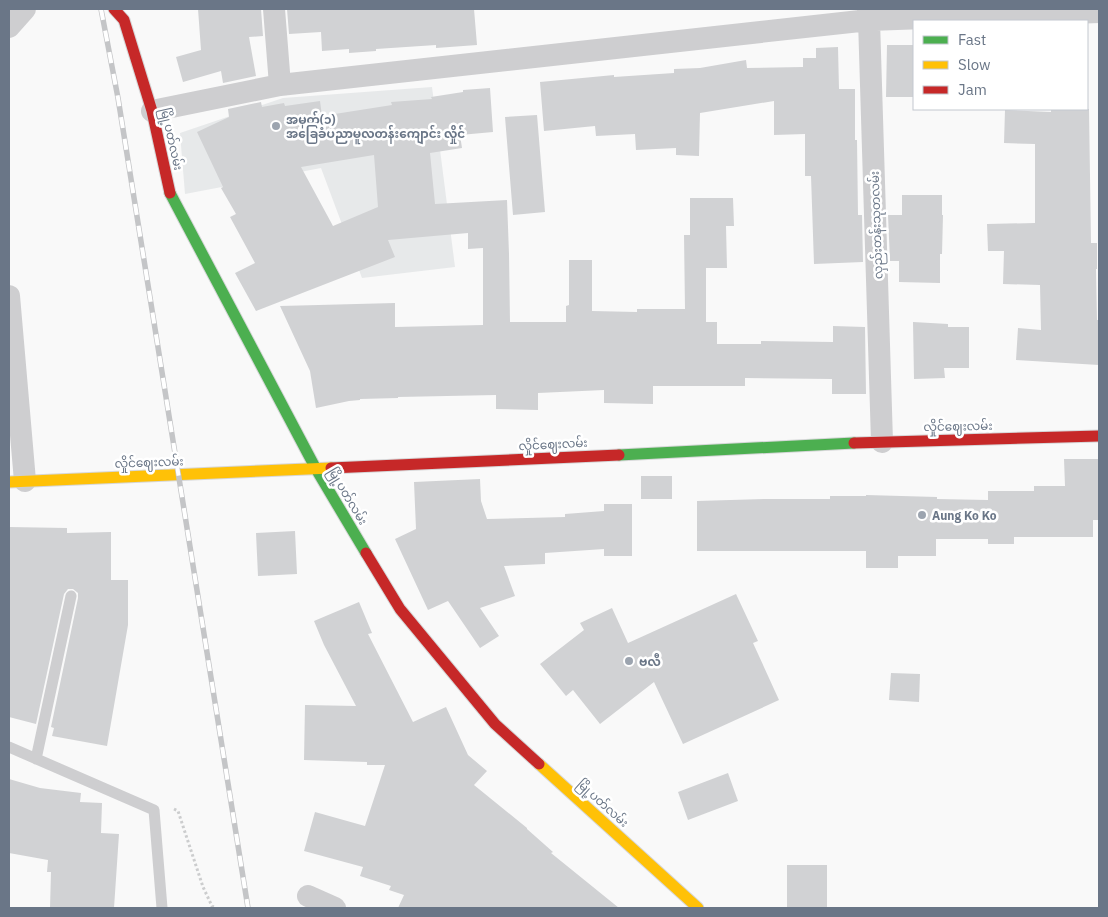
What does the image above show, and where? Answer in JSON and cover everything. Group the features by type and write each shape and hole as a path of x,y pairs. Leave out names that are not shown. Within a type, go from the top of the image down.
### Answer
{"main road":[{"name":"မြို့ပတ်လမ်း","path":"114,9 124,20 152,111 170,193 316,469 400,608 495,724 698,908"},
{"name":"လှိုင်ဈေးလမ်း","path":"17,482 882,442 1099,436"}],"street":[{"path":"9,28 25,9"},
{"path":"274,9 280,85"},
{"path":"152,111 280,85 869,14 1099,12"},
{"name":"လှည်းတန်းသုတလမ်း","path":"869,14 882,442"},
{"path":"9,296 17,482"},
{"path":"308,896 335,908"}],"lane":[{"path":"36,759 71,596"},
{"path":"9,747 154,810 162,908"}],"path":[{"path":"154,810 167,804 178,811 203,887 214,908"}],"shaded area":[{"path":"432,87 455,267 362,278 321,168 185,194 180,133 283,98"}],"building":[{"path":"198,9 261,9 263,36 249,37 256,76 223,83 221,71 183,82 176,57 201,50"},
{"path":"287,9 474,9 477,45 436,48 436,45 376,49 376,51 349,53 349,49 322,51 321,32 289,34"},
{"path":"887,45 913,45 913,97 886,97"},
{"path":"838,47 839,89 855,89 858,215 862,215 863,262 814,264 811,176 805,176 805,134 774,135 774,101 700,113 699,156 676,155 676,148 636,150 635,134 596,136 595,126 544,131 540,82 614,75 614,77 674,73 674,69 700,68 746,60 747,68 803,67 803,58 816,58 816,48"},
{"path":"490,88 493,132 460,135 462,148 430,153 435,204 507,200 510,322 566,322 566,306 569,305 569,260 592,260 592,311 637,312 637,309 685,309 684,235 690,235 690,198 733,198 734,226 726,226 727,268 706,268 706,322 717,322 717,344 761,344 761,341 833,342 833,326 865,327 866,394 832,394 832,379 745,378 745,386 653,386 653,404 604,403 604,390 538,393 538,410 496,409 496,395 360,399 316,408 310,371 280,306 395,303 395,327 483,325 483,248 468,249 468,233 388,240 395,257 256,311 235,273 255,263 230,217 236,214 221,188 223,187 197,132 229,117 228,109 261,102 262,107 284,103 285,106 320,101 322,116 392,105 391,102 432,99 431,97 463,92 463,90","holes":["374,155 378,207 333,226 301,167"]},
{"path":"1089,109 1091,243 1097,243 1099,365 1016,360 1018,328 1041,330 1040,285 1003,284 1004,251 988,251 987,224 1035,223 1035,144 1004,143 1005,110 1051,112 1051,110"},
{"path":"537,115 545,212 513,215 505,117"},
{"path":"902,195 942,195 940,283 899,282 899,261 890,261 888,215 902,215"},
{"path":"913,322 948,324 948,327 969,327 969,368 944,368 945,378 914,379"},
{"path":"1064,459 1099,459 1099,520 1093,520 1093,537 1014,537 1014,544 988,544 988,539 936,539 936,556 898,556 898,568 866,568 866,551 697,551 697,501 830,499 830,496 866,495 988,500 988,491 1034,491 1034,486 1065,486"},
{"path":"641,476 672,476 672,499 641,499"},
{"path":"480,479 481,501 487,519 565,517 565,514 604,511 604,504 632,504 632,556 604,556 604,549 545,553 545,564 504,566 515,596 480,608 499,636 480,648 448,601 428,610 395,539 416,529 414,482"},
{"path":"9,527 67,528 67,533 111,532 111,580 128,580 128,625 107,746 52,736 54,728 51,727 78,598 78,593 73,589 68,589 64,594 36,724 9,717"},
{"path":"295,531 297,574 258,576 256,533"},
{"path":"736,594 758,641 753,643 779,700 683,744 654,682 600,724 573,690 566,696 540,664 584,630 580,623 612,608 628,643"},
{"path":"359,602 372,633 368,634 413,722 446,707 468,755 487,771 474,785 527,828 553,852 551,853 619,908 398,908 404,895 389,890 391,886 360,876 363,867 304,851 315,812 365,826 385,765 367,765 367,762 304,760 305,705 356,706 324,645 314,621"},
{"path":"891,673 920,674 919,702 889,700"},
{"path":"728,773 738,801 688,820 678,792"},
{"path":"9,779 40,788 81,793 80,802 102,803 101,833 119,834 114,908 50,908 51,872 47,872 48,860 9,853"},
{"path":"787,865 827,865 827,908 787,908"}],"railway":[{"path":"101,9 118,98 248,908"}],"traffic: fast":[{"path":"170,193 316,469 366,553"},
{"path":"619,455 854,443"}],"traffic: slow":[{"path":"9,482 331,468"},
{"path":"539,764 698,908"}],"traffic: jam":[{"path":"114,9 124,20 152,111 170,193"},
{"path":"854,443 1099,436"},
{"path":"331,468 619,455"},
{"path":"366,553 400,609 495,724 539,764"}],"place":[{"name":"အမှတ်(၁) အခြေခံပညာမူလတန်းကျောင်း လှိုင်","path":"276,126"},
{"name":"Aung Ko Ko","path":"922,515"},
{"name":"ဗလီ","path":"629,661"}]}
